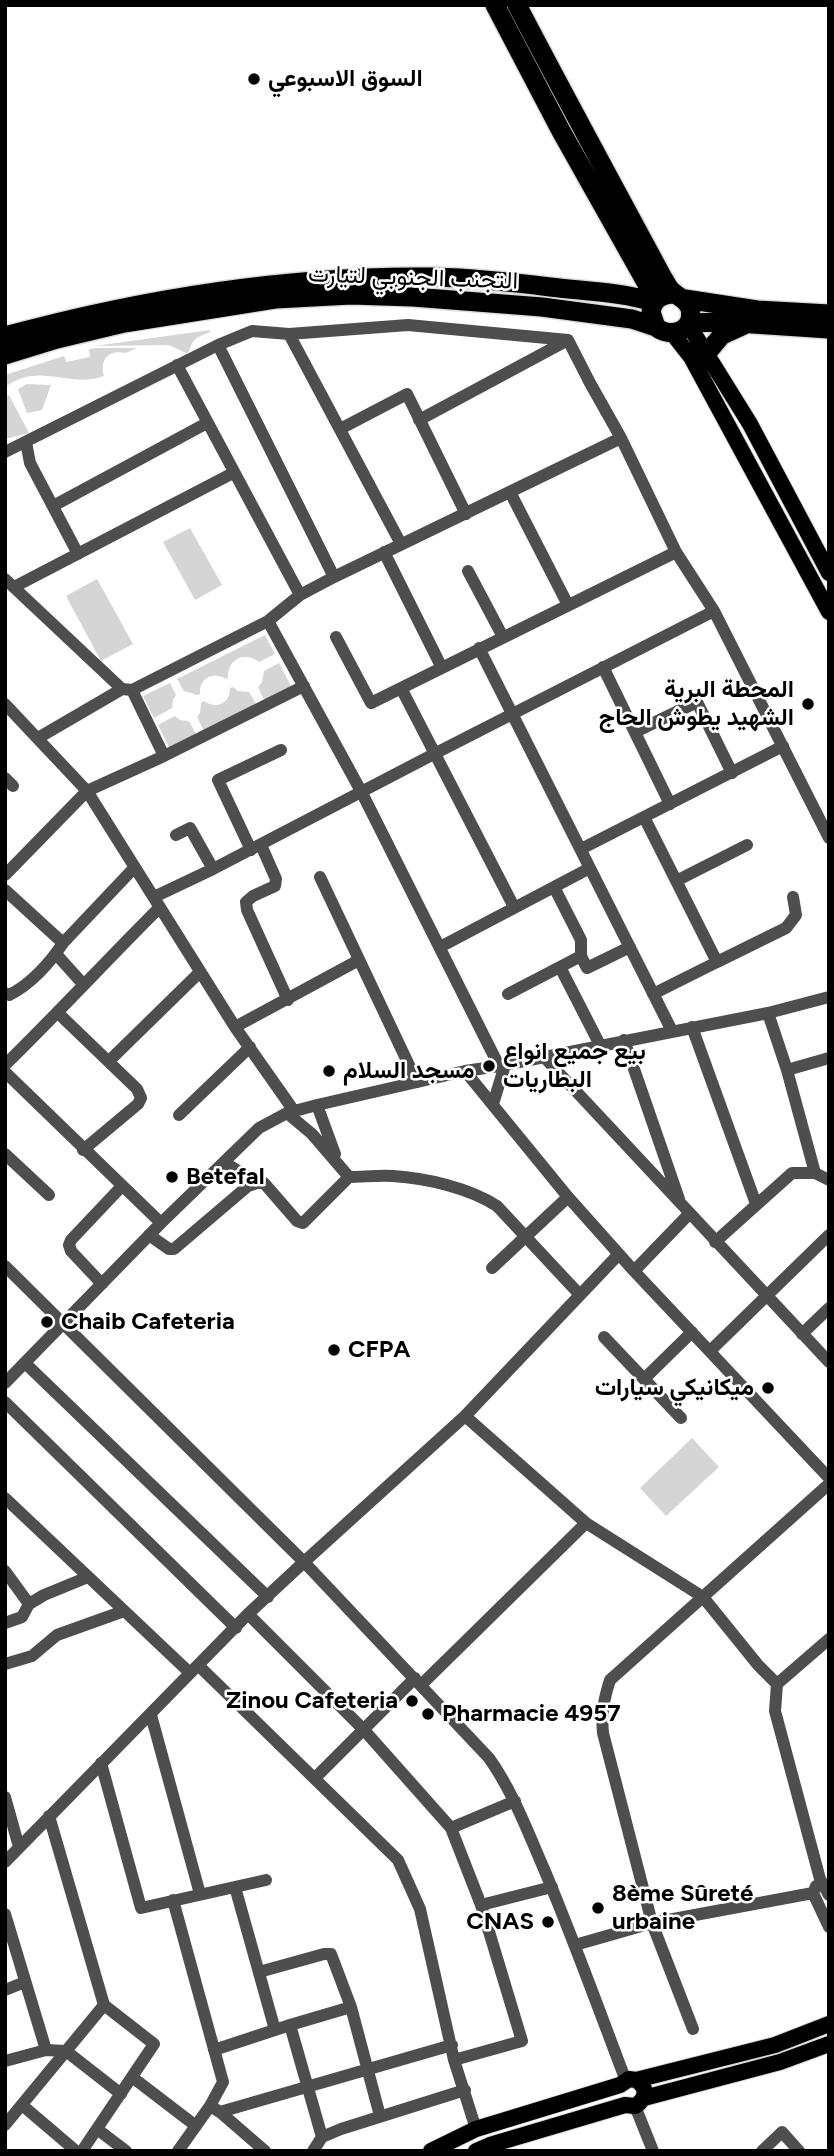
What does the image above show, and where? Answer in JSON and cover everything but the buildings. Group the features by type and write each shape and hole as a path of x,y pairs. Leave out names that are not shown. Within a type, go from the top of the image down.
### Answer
{"highway":[{"path":"495,5 561,131 631,255 667,299 690,308 676,327 651,312 667,299"},
{"path":"517,5 627,215 667,299"},
{"path":"599,293 629,285 632,278 631,255"},
{"name":"التجنب الجنوبي لتيارت","path":"5,336 143,303 262,285 324,279 435,277 509,282 757,310 829,314"},
{"name":"التجنب الجنوبي لتيارت","path":"5,355 124,323 275,299 351,295 542,307 676,327 723,322 829,329"},
{"path":"706,354 730,329 748,324"}],"main road":[{"path":"676,327 706,354 750,424 828,568"},
{"path":"676,327 829,612"},
{"path":"431,2151 476,2129 627,2082 775,2045 829,2024"},
{"path":"475,2151 780,2062 829,2044"},
{"path":"627,2082 644,2089 635,2103"},
{"path":"627,2082 618,2096 635,2103"}],"street":[{"path":"5,452 177,365 252,331 289,334 408,325 568,340"},
{"path":"289,334 401,544"},
{"path":"419,420 568,340"},
{"path":"568,340 621,438 676,552 715,611 829,838"},
{"path":"218,345 334,576"},
{"path":"177,365 300,595"},
{"path":"340,429 407,394 466,514"},
{"path":"53,506 207,423"},
{"path":"38,738 127,689 268,621 300,595 334,576 621,438"},
{"path":"26,442 30,463 78,554"},
{"path":"164,756 127,689 10,583 78,554 233,473"},
{"path":"510,492 568,605"},
{"path":"384,552 442,668"},
{"path":"336,637 371,703 676,552"},
{"path":"468,571 503,637"},
{"path":"5,1065 58,1013 157,902 434,754 715,611"},
{"path":"268,621 362,793 502,1065 493,1104"},
{"path":"479,648 673,1031"},
{"path":"603,667 670,804"},
{"path":"5,875 87,791 304,686"},
{"path":"401,688 514,907"},
{"path":"635,732 697,702 732,773"},
{"path":"5,704 87,791 291,1112 349,1177"},
{"path":"581,849 783,746"},
{"path":"281,750 218,780 276,879 275,886 246,902 247,910 288,1000"},
{"path":"644,817 717,962"},
{"path":"176,835 190,828 213,870"},
{"path":"676,881 747,845"},
{"path":"5,993 9,995 19,990 134,868"},
{"path":"440,947 590,868"},
{"path":"320,877 417,1082"},
{"path":"554,887 581,940 581,956 587,968 630,947"},
{"path":"5,890 59,949 83,984"},
{"path":"653,994 786,928 796,915 793,897"},
{"path":"508,994 581,956"},
{"path":"235,1027 359,960"},
{"path":"561,967 600,1045"},
{"path":"109,1061 200,972"},
{"path":"5,1383 223,1162 259,1128 291,1112 466,1071 768,1013 829,997"},
{"path":"58,1013 137,1089 141,1098 138,1104 83,1150"},
{"path":"768,1013 788,1070 815,1173"},
{"path":"692,1027 756,1204"},
{"path":"624,1040 685,1210"},
{"path":"179,1115 250,1047"},
{"path":"544,1057 829,1362"},
{"path":"788,1070 829,1058"},
{"path":"466,1071 568,1197 829,1478"},
{"path":"5,1072 160,1223"},
{"path":"317,1105 337,1161"},
{"path":"5,1154 49,1195"},
{"path":"223,1162 257,1183"},
{"path":"715,1242 792,1173 815,1173 829,1180"},
{"path":"149,1235 169,1250 174,1248 248,1186 257,1183 264,1183 297,1221 303,1223 349,1177 393,1176 461,1189 483,1197 497,1206 580,1295"},
{"path":"102,1284 71,1251 69,1245 122,1186"},
{"path":"492,1268 568,1197"},
{"path":"634,1271 685,1210"},
{"path":"710,1351 829,1235"},
{"path":"5,1862 248,1615 465,1416 619,1254"},
{"path":"5,1266 304,1562 489,1758 515,1801 552,1887 627,2082"},
{"path":"802,1334 829,1308"},
{"path":"644,1379 692,1332"},
{"path":"604,1337 681,1418"},
{"path":"25,1363 268,1597"},
{"path":"5,1402 236,1628"},
{"path":"465,1416 586,1523 704,1597 758,1665 777,1684"},
{"path":"693,2029 652,1923 603,1733 601,1716 604,1698 610,1680 829,1484"},
{"path":"5,1498 124,1611 195,1670 315,1778 398,1860 420,1909 454,2060 476,2129"},
{"path":"315,1778 586,1523"},
{"path":"5,1571 29,1604"},
{"path":"5,1623 22,1617 29,1604 44,1595 88,1577"},
{"path":"5,1664 32,1656 57,1635 124,1611"},
{"path":"248,1615 363,1730 451,1828 481,1905 522,2041 454,2060"},
{"path":"829,1639 777,1684 775,1711 820,1879 829,1895"},
{"path":"151,1714 200,1894"},
{"path":"101,1763 141,1908 266,1880"},
{"path":"5,1797 19,1847"},
{"path":"451,1828 515,1801"},
{"path":"22,2105 79,2151 97,2129 154,2044 104,2006 49,1816"},
{"path":"813,1892 820,1879"},
{"path":"235,1886 275,2030"},
{"path":"481,1905 552,1887"},
{"path":"575,1945 652,1923 813,1892"},
{"path":"813,1892 829,1927"},
{"path":"173,1900 223,2081 215,2109"},
{"path":"5,1914 46,2050"},
{"path":"259,1972 331,1954 351,2007 380,2116"},
{"path":"5,1990 25,1982"},
{"path":"5,2125 104,2006"},
{"path":"215,2050 351,2007"},
{"path":"290,2025 322,2137"},
{"path":"178,2151 196,2126 215,2109 309,2087 452,2045"},
{"path":"5,2060 46,2050 66,2051 121,2094"},
{"path":"132,2077 196,2126"},
{"path":"313,2151 322,2137 465,2090"},
{"path":"635,2103 653,2151"},
{"path":"215,2109 265,2151"},
{"path":"97,2129 126,2151"},
{"path":"762,2151 782,2133 799,2151"}],"shaded area":[{"path":"210,330 194,341 186,353 169,345 95,346"},
{"path":"137,348 125,353 110,354 104,361 104,376 79,380 30,376 5,387 5,375 64,356 66,362 90,357 89,349"},
{"path":"27,384 51,385 42,410 27,413 18,389"},
{"path":"9,395 29,433 5,439 5,398"},
{"path":"190,528 222,585 195,600 163,542"},
{"path":"97,579 133,644 101,661 66,596"},
{"path":"265,635 275,654 259,662 248,657 238,659 230,666 228,678 212,676 204,680 200,694 197,695 184,691 177,679"},
{"path":"279,663 291,686 264,700 258,687 264,671"},
{"path":"170,683 176,695 172,708 154,718 143,696"},
{"path":"233,687 238,691 249,692 256,704 204,731 197,717 201,703 204,701 214,705 222,704"},
{"path":"175,716 189,721 196,734 169,747 158,725"},
{"path":"692,1438 719,1467 666,1516 640,1488"}],"place":[{"name":"السوق الاسبوعي","path":"254,79"},
{"name":"المحطة البرية الشهيد يطوش الحاج","path":"808,704"},
{"name":"بيع جميع انواع البطاريات","path":"489,1066"},
{"name":"مسجد السلام","path":"329,1071"},
{"name":"Betefal","path":"172,1177"},
{"name":"Chaib Cafeteria","path":"47,1322"},
{"name":"CFPA","path":"334,1350"},
{"name":"ميكانيكي سيارات","path":"768,1388"},
{"name":"Zinou Cafeteria","path":"412,1701"},
{"name":"Pharmacie 4957","path":"428,1714"},
{"name":"8ème Sûreté urbaine","path":"598,1908"},
{"name":"CNAS","path":"548,1922"}]}
